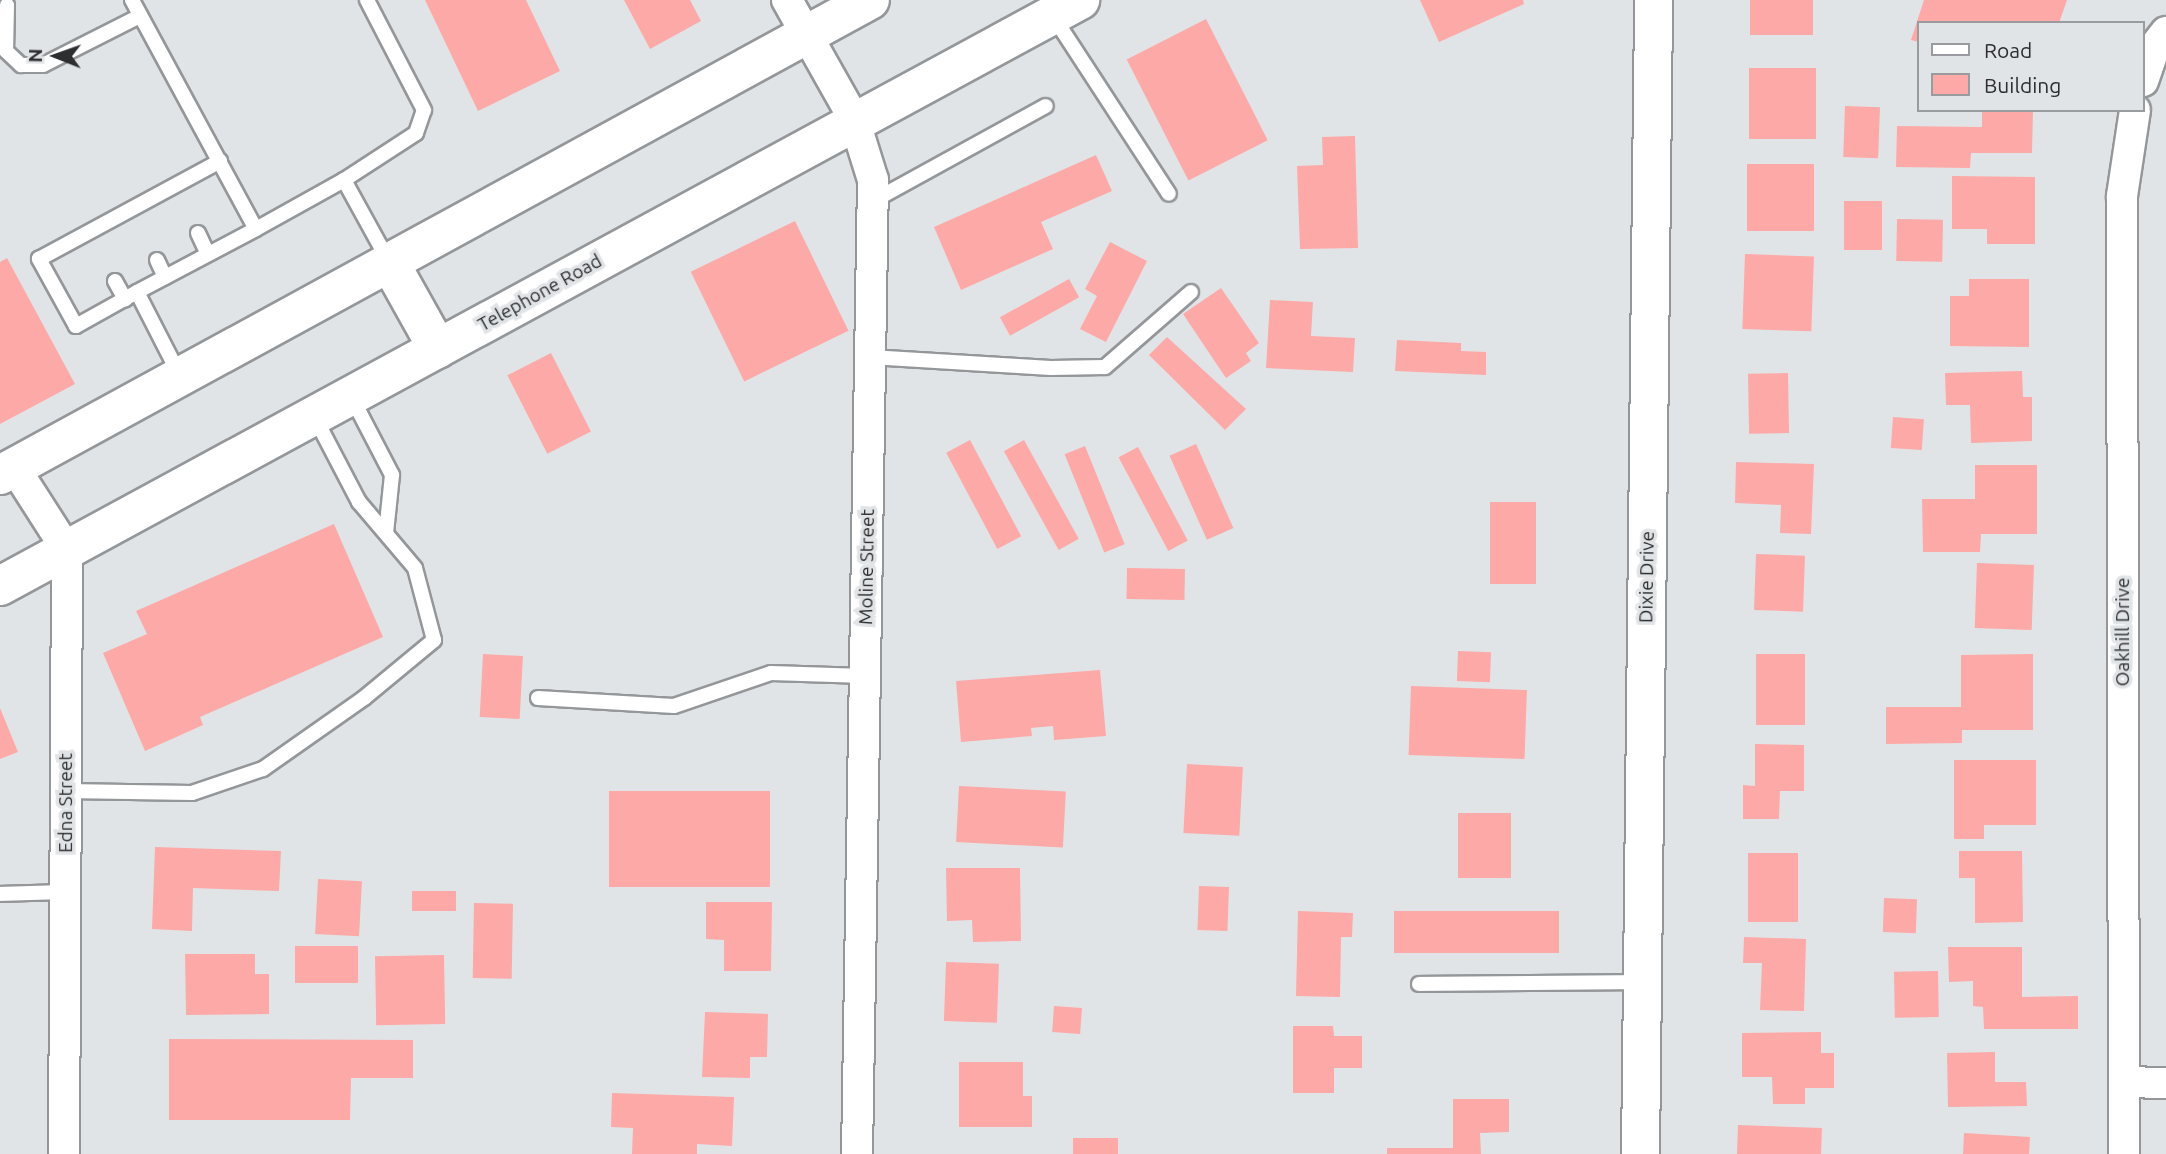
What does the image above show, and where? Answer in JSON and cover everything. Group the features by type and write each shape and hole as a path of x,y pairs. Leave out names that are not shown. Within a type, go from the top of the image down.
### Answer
{"main road":[{"path":"7,471 391,265 870,0"},
{"name":"Telephone Road","path":"0,586 351,397 854,119 1066,7"},
{"path":"391,265 438,349"}],"street":[{"name":"Moline Street","path":"787,0 854,119 873,180 857,1154"},
{"name":"Dixie Drive","path":"1640,1154 1653,0"},
{"path":"2145,76 2155,46 2166,32"},
{"name":"Oakhill Drive","path":"2124,1154 2122,195 2136,112"},
{"path":"7,471 67,551"},
{"name":"Edna Street","path":"64,1154 67,551"},
{"path":"2123,1082 2166,1083"}],"lane":[{"path":"132,0 256,229"},
{"path":"220,161 178,190 135,214 39,258 76,326 344,180 416,133 424,110 367,0"},
{"path":"7,5 6,51 21,65 43,65 141,16"},
{"path":"1066,7 1169,194"},
{"path":"873,201 1046,106"},
{"path":"344,180 391,265"},
{"path":"198,233 208,254"},
{"path":"157,260 165,277"},
{"path":"115,281 131,296 180,377"},
{"path":"870,357 1105,367 1191,292"},
{"path":"351,397 392,475 386,533"},
{"path":"66,791 192,793 263,769 422,653 435,640 415,568 359,502 314,416"},
{"path":"538,698 674,706 771,673 865,676"},
{"path":"0,894 65,892"},
{"path":"1419,984 1643,982"}],"building":[{"path":"425,0 526,0 560,71 478,111"},
{"path":"624,0 690,0 701,21 650,49"},
{"path":"1420,0 1523,0 1524,4 1439,42"},
{"path":"1750,0 1813,0 1813,35 1750,35"},
{"path":"1924,0 2067,0 2060,21 1918,21 1918,42 1911,40"},
{"path":"1206,19 1268,140 1188,181 1127,59"},
{"path":"1749,68 1816,68 1816,139 1749,139"},
{"path":"1845,106 1880,107 1878,158 1843,157"},
{"path":"1982,112 2033,112 2032,153 1971,153 1970,168 1896,167 1897,126 1982,127"},
{"path":"1355,136 1358,248 1300,249 1297,166 1323,165 1322,137"},
{"path":"1096,155 1112,191 1041,222 1053,249 961,290 934,227"},
{"path":"1747,164 1814,164 1814,231 1747,231"},
{"path":"1952,176 2035,177 2035,244 1987,244 1987,229 1952,229"},
{"path":"1844,201 1882,201 1882,250 1844,250"},
{"path":"1897,219 1943,220 1942,262 1896,261"},
{"path":"795,221 848,331 744,382 691,272"},
{"path":"1110,242 1147,261 1106,342 1080,329 1097,296 1085,289"},
{"path":"1745,254 1814,256 1811,331 1742,329"},
{"path":"7,258 75,384 0,424 0,262"},
{"path":"1069,279 1079,297 1010,336 1000,317"},
{"path":"1969,279 2029,279 2029,347 1950,346 1950,296 1969,296"},
{"path":"1221,288 1259,343 1246,353 1251,361 1226,378 1183,314"},
{"path":"1270,300 1313,302 1311,336 1355,338 1353,372 1266,368"},
{"path":"1167,337 1246,409 1225,430 1149,355"},
{"path":"1397,340 1461,343 1461,351 1486,352 1486,375 1395,371"},
{"path":"551,353 591,431 547,454 507,375"},
{"path":"2022,371 2023,397 2032,397 2032,441 1971,443 1970,405 1946,405 1945,373"},
{"path":"1788,373 1789,433 1749,434 1748,374"},
{"path":"1893,417 1924,419 1922,450 1891,448"},
{"path":"970,440 1021,536 997,549 946,453"},
{"path":"1024,440 1079,539 1059,550 1004,451"},
{"path":"1196,444 1233,528 1207,540 1170,456"},
{"path":"1085,446 1125,544 1104,553 1065,454"},
{"path":"1138,447 1188,541 1168,551 1119,457"},
{"path":"1736,462 1814,464 1811,534 1780,533 1781,505 1735,503"},
{"path":"1975,465 2037,465 2037,534 1981,534 1980,552 1923,552 1922,499 1975,499"},
{"path":"1490,502 1536,502 1536,584 1490,584"},
{"path":"334,524 383,637 200,717 203,725 145,751 103,653 147,634 136,611"},
{"path":"1756,554 1805,556 1803,612 1754,610"},
{"path":"1977,563 2034,565 2032,630 1975,628"},
{"path":"1127,568 1185,569 1184,600 1126,599"},
{"path":"1458,651 1491,652 1490,682 1457,681"},
{"path":"483,654 523,656 520,719 480,717"},
{"path":"1756,654 1805,654 1805,725 1756,725"},
{"path":"2033,654 2033,730 1962,730 1962,743 1886,744 1886,707 1961,707 1961,655"},
{"path":"1100,670 1106,736 1054,740 1053,726 1031,728 1032,736 961,742 956,681"},
{"path":"1411,686 1527,690 1525,759 1409,755"},
{"path":"0,708 18,752 0,759"},
{"path":"1755,744 1804,745 1804,791 1780,791 1779,819 1743,819 1743,785 1755,786"},
{"path":"1954,760 2036,760 2036,825 1984,825 1984,839 1954,839"},
{"path":"1187,764 1243,767 1239,836 1183,833"},
{"path":"959,786 1066,792 1063,848 956,842"},
{"path":"609,791 770,791 770,887 609,887"},
{"path":"1458,813 1511,813 1511,878 1458,878"},
{"path":"155,847 281,851 279,891 193,888 192,931 152,929"},
{"path":"1959,851 2022,851 2023,922 1975,923 1975,878 1959,878"},
{"path":"1748,853 1798,853 1798,922 1748,922"},
{"path":"946,868 1020,868 1021,941 973,942 972,920 947,921"},
{"path":"318,879 362,881 359,936 315,934"},
{"path":"1199,886 1229,887 1227,931 1197,930"},
{"path":"412,891 456,891 456,911 412,911"},
{"path":"1884,898 1917,899 1916,933 1883,932"},
{"path":"706,902 772,902 771,971 724,971 724,940 706,939"},
{"path":"474,903 513,904 512,979 473,978"},
{"path":"1298,911 1353,913 1352,937 1341,937 1340,997 1296,996"},
{"path":"1394,911 1559,911 1559,953 1394,953"},
{"path":"1744,937 1806,939 1804,1011 1760,1010 1762,963 1743,963"},
{"path":"295,946 358,946 358,983 295,983"},
{"path":"1948,947 2022,947 2022,997 2078,996 2078,1029 1984,1029 1983,1007 1973,1006 1973,981 1949,982"},
{"path":"185,954 255,954 255,974 269,974 269,1014 186,1015"},
{"path":"444,955 445,1024 376,1025 375,956"},
{"path":"946,962 999,964 997,1023 944,1021"},
{"path":"1938,971 1939,1017 1895,1018 1894,972"},
{"path":"1054,1006 1082,1008 1080,1034 1052,1032"},
{"path":"705,1012 768,1014 767,1057 750,1057 750,1078 702,1077"},
{"path":"1293,1026 1333,1026 1334,1036 1362,1036 1362,1068 1334,1068 1334,1093 1293,1093"},
{"path":"1821,1032 1821,1053 1834,1053 1834,1088 1805,1088 1805,1104 1773,1104 1772,1077 1742,1077 1742,1033"},
{"path":"169,1039 413,1040 413,1078 351,1078 350,1120 169,1120"},
{"path":"1995,1052 1995,1082 2026,1082 2027,1106 1948,1107 1947,1053"},
{"path":"959,1062 1023,1062 1023,1096 1032,1096 1032,1127 959,1127"},
{"path":"612,1093 734,1097 732,1146 697,1144 697,1154 632,1154 633,1128 611,1127"},
{"path":"1453,1099 1509,1099 1509,1132 1480,1133 1481,1154 1387,1154 1387,1148 1453,1148"},
{"path":"1738,1125 1822,1128 1821,1154 1737,1154"},
{"path":"1964,1133 2030,1137 2029,1154 1963,1154"},
{"path":"1073,1138 1118,1138 1118,1154 1073,1154"}]}
